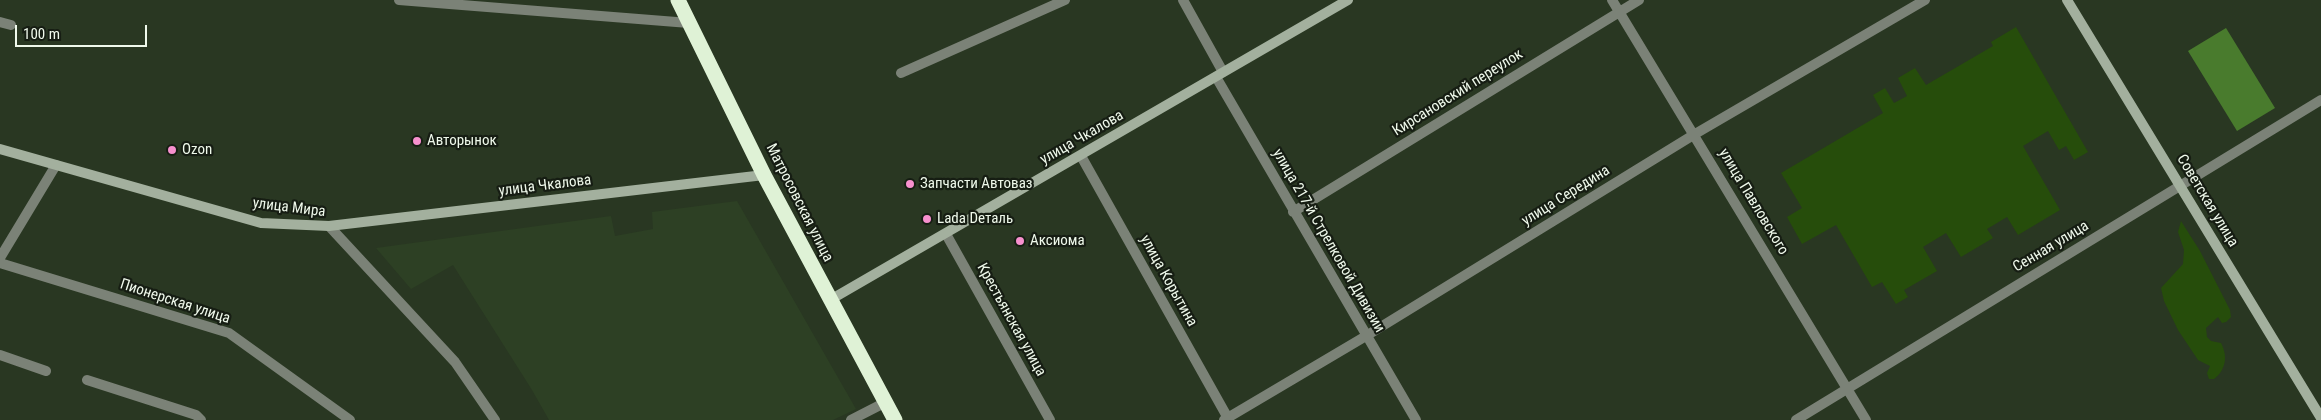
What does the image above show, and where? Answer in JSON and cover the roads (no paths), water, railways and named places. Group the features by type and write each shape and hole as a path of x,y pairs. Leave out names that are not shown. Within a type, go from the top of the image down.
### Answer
{"highway":[{"name":"Матросовская улица","path":"678,0 764,175 895,420"}],"street":[{"path":"399,0 689,23"},
{"path":"901,73 1065,0"},
{"name":"улица 217-й Стрелковой Дивизии","path":"1183,0 1219,74 1293,212 1416,420"},
{"name":"улица Чкалова","path":"830,300 1348,0"},
{"name":"улица Павловского","path":"1612,0 1695,134 1866,420"},
{"name":"Кирсановский переулок","path":"1293,212 1639,0"},
{"name":"улица Середина","path":"1227,419 1695,134 1925,0"},
{"name":"Советская улица","path":"2066,0 2321,418"},
{"path":"0,22 11,25"},
{"name":"Сенная улица","path":"1796,420 2321,100"},
{"name":"улица Мира","path":"0,149 261,223 329,226 454,362 495,420"},
{"name":"улица Корытина","path":"1081,156 1227,419"},
{"path":"0,258 56,165"},
{"name":"улица Чкалова","path":"329,226 764,175"},
{"name":"Крестьянская улица","path":"946,234 1050,420"},
{"name":"Пионерская улица","path":"0,263 229,333 350,420"},
{"path":"0,355 46,371"},
{"path":"87,380 196,416 201,420"},
{"path":"851,420 886,402"}],"place":[{"name":"Авторынок","path":"417,141"},
{"name":"Ozon","path":"172,150"},
{"name":"Запчасти Автоваз","path":"910,184"},
{"name":"Lada Dеталь","path":"927,219"},
{"name":"Аксиома","path":"1020,241"}]}
